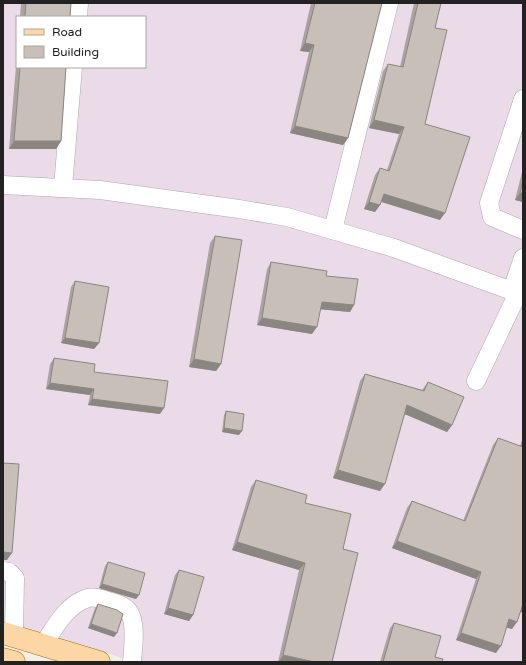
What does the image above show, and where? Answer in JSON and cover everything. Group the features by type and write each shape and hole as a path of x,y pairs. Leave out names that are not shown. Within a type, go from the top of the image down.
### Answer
{"main road":[{"path":"9,634 99,662"},
{"path":"3,659 14,662"}],"street":[{"path":"78,16 79,3"},
{"path":"333,230 389,3"},
{"path":"64,187 73,68"},
{"path":"523,99 489,203 492,218 523,230"},
{"path":"3,185 100,190 239,208 287,217 394,248 518,293"},
{"path":"476,381 518,293 523,258"},
{"path":"3,571 9,572 15,578 16,587 9,634"},
{"path":"44,644 62,617 71,608 88,598 97,598 119,604 127,609 132,624 132,662"}],"shaded area":[{"path":"3,3 523,3 523,662 132,662 3,620"}],"building":[{"path":"26,3 71,3 70,16 25,16"},
{"path":"315,3 382,3 348,138 295,126 314,45 305,43"},
{"path":"418,3 441,3 435,28 447,30 425,124 470,137 445,213 384,194 380,205 369,202 380,168 389,171 404,127 374,120 388,64 403,67"},
{"path":"20,68 66,68 61,141 14,141"},
{"path":"523,180 523,193 520,193"},
{"path":"215,236 242,240 221,364 194,359"},
{"path":"271,262 327,271 326,276 358,279 354,305 322,302 317,327 262,318"},
{"path":"75,281 109,287 99,343 65,338"},
{"path":"54,358 95,364 94,372 168,381 164,408 92,399 94,389 50,383"},
{"path":"365,374 424,391 428,382 464,397 452,425 407,405 385,484 338,470"},
{"path":"226,411 244,414 242,431 224,428"},
{"path":"498,438 523,447 523,604 517,622 509,619 501,646 461,633 481,572 397,541 412,501 465,521"},
{"path":"3,463 19,464 12,553 3,552"},
{"path":"256,480 307,495 305,503 351,514 343,549 358,553 332,662 315,662 283,655 305,563 237,542"},
{"path":"108,562 145,573 139,595 102,584"},
{"path":"179,570 204,577 193,615 168,608"},
{"path":"98,604 117,610 123,614 117,633 91,624"},
{"path":"394,623 441,636 435,657 443,659 442,662 383,662"}]}
